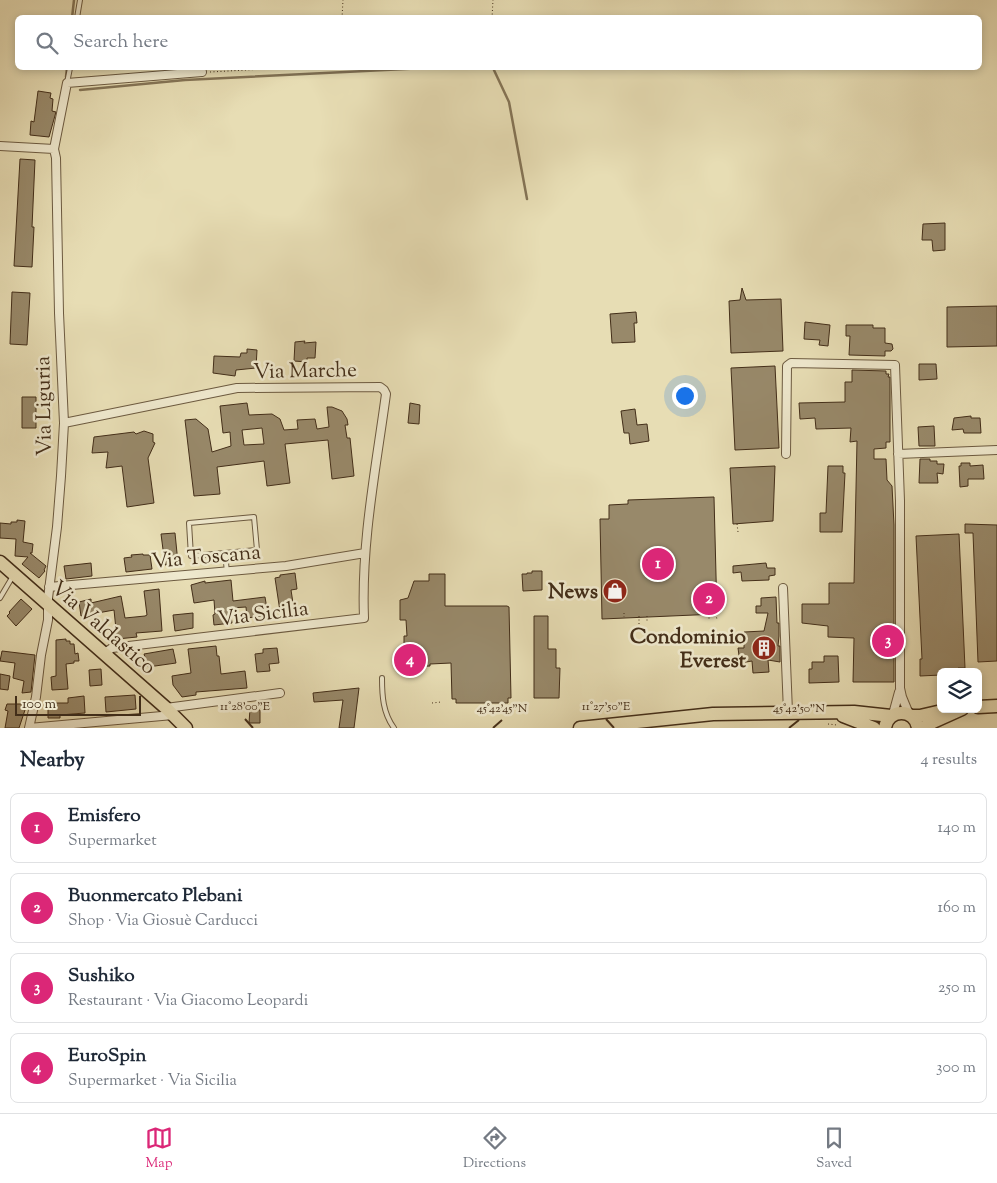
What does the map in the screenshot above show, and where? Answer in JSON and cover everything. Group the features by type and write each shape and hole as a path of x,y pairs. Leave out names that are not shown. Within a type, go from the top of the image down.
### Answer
{"main road":[{"name":"Via Valdastico","path":"0,562 179,720"},
{"path":"982,707 997,706"},
{"path":"829,712 868,724 874,728"},
{"path":"580,728 713,714 854,712 892,715 899,712 920,716 937,712"},
{"path":"924,728 954,713"},
{"path":"885,728 892,715"},
{"path":"910,715 917,722 918,728"}],"street":[{"path":"67,83 202,72"},
{"name":"Via Liguria","path":"29,728 36,697 41,655 48,620 49,587 57,527 64,424 59,313 56,158 54,149 67,83"},
{"path":"0,146 54,149"},
{"path":"786,454 787,366 792,363 895,365 900,501 900,688 910,715"},
{"name":"Via Marche","path":"64,424 237,388 380,387 386,394 365,553"},
{"path":"898,454 997,450"},
{"name":"Via Toscana","path":"49,587 286,566 365,553"},
{"name":"Via Sicilia","path":"103,654 112,648 364,618 363,584 365,553"},
{"path":"783,588 788,712"},
{"path":"892,715 900,688"},
{"path":"29,728 179,720 280,693"}],"lane":[{"path":"78,15 80,0"},
{"name":"Via Liguria","path":"67,83 70,70"},
{"path":"254,517 257,550 225,553 191,556 189,523 254,517"},
{"path":"225,553 227,572"},
{"path":"0,598 14,574"},
{"path":"382,678 382,693 386,713 394,728"}],"path":[{"path":"342,15 343,0"},
{"path":"492,15 493,0"},
{"path":"202,72 242,70"},
{"path":"738,524 738,532"},
{"path":"709,614 709,621"},
{"path":"716,614 717,620"},
{"path":"639,616 639,624"},
{"path":"647,616 647,622"},
{"path":"404,665 414,666"},
{"path":"432,703 441,702"}],"building":[{"path":"38,91 51,93 50,98 53,99 52,111 56,112 49,137 30,135 31,121 34,122"},
{"path":"20,159 35,160 32,267 14,266"},
{"path":"945,223 945,250 933,251 932,240 922,240 923,224"},
{"path":"742,288 746,300 781,299 783,351 731,353 729,301 740,300"},
{"path":"12,292 30,293 27,345 10,344"},
{"path":"997,306 997,346 947,347 947,307"},
{"path":"636,312 637,323 634,323 635,342 612,343 610,314"},
{"path":"805,322 830,325 828,346 819,345 820,340 804,339"},
{"path":"846,325 873,325 873,328 885,328 885,343 892,344 893,349 885,351 885,356 849,355 850,336 846,336"},
{"path":"305,341 304,343 316,342 315,358 307,358 307,362 294,361 295,342"},
{"path":"247,349 257,350 256,368 236,370 235,376 213,373 214,356 240,357 241,353 247,353"},
{"path":"919,364 936,364 937,379 919,380"},
{"path":"775,366 779,448 735,450 731,368"},
{"path":"852,370 886,371 886,374 889,374 888,377 890,377 890,442 886,442 886,448 874,449 874,459 886,459 887,480 892,486 894,525 894,682 853,682 854,638 828,637 828,626 802,623 802,604 829,604 829,583 854,583 857,441 850,442 851,428 816,429 815,418 800,419 799,403 845,402 845,382 852,382"},
{"path":"22,397 36,397 36,428 22,428"},
{"path":"247,403 249,415 272,414 280,419 284,430 298,429 297,420 315,419 317,429 329,427 327,407 342,411 347,419 348,425 345,425 347,438 350,438 354,476 332,479 328,440 285,444 290,483 267,486 264,461 217,467 220,494 194,496 185,420 196,419 208,429 212,452 231,446 230,432 223,433 220,406","holes":["262,428 264,444 244,445 242,430"]},
{"path":"410,403 420,405 419,424 408,423"},
{"path":"635,409 637,425 647,424 649,441 630,444 629,433 624,433 621,411"},
{"path":"971,416 971,418 980,418 981,433 964,433 963,429 952,430 954,418"},
{"path":"934,426 935,446 919,446 918,427"},
{"path":"144,431 153,434 153,442 155,443 148,458 154,503 127,507 122,466 106,468 108,452 92,453 94,437 134,432 136,434"},
{"path":"920,459 930,459 930,461 937,461 937,464 944,464 943,474 937,473 938,483 919,483"},
{"path":"961,463 970,463 970,466 983,465 984,479 968,479 968,486 960,487 959,466 961,466"},
{"path":"775,466 773,521 733,524 730,468"},
{"path":"828,466 843,466 843,473 845,473 842,532 820,532 820,513 826,513"},
{"path":"714,497 717,614 602,619 600,519 609,519 609,505 628,504 628,500"},
{"path":"17,520 25,521 23,542 33,544 32,553 30,553 46,566 45,571 39,578 22,564 28,557 15,556 16,539 0,538 0,523 11,524 11,522 17,522"},
{"path":"965,524 997,525 997,661 978,662 973,533 965,533"},
{"path":"175,533 178,563 165,565 161,534"},
{"path":"959,534 965,668 937,668 937,675 920,676 920,659 922,659 916,536"},
{"path":"143,554 150,555 152,569 126,572 124,558"},
{"path":"91,563 92,576 66,579 64,566"},
{"path":"766,563 767,568 775,568 775,575 769,576 769,580 742,581 741,572 733,573 733,566"},
{"path":"532,571 542,571 542,590 523,591 522,574 532,573"},
{"path":"295,573 297,589 291,590 295,616 281,618 275,578 280,577 280,575"},
{"path":"429,574 445,574 445,606 509,607 511,698 508,698 508,703 456,703 456,699 452,699 451,663 404,667 404,636 407,636 406,620 400,620 400,600 408,598 414,581 429,581"},
{"path":"231,580 233,601 265,597 268,615 247,618 246,607 230,608 232,623 214,625 214,600 194,603 191,585 205,581 205,583"},
{"path":"159,589 162,631 136,633 137,637 117,639 114,610 81,616 79,602 91,599 91,603 121,596 125,618 145,616 147,615 144,591"},
{"name":"Condominio Everest","path":"776,597 780,662 768,660 769,672 753,673 752,661 740,663 738,648 744,648 744,632 764,631 768,613 756,613 756,606 761,606 761,598"},
{"path":"21,599 32,609 16,626 7,616"},
{"path":"193,613 193,628 175,631 173,615"},
{"path":"534,616 548,616 548,649 556,649 556,668 560,668 559,698 534,698"},
{"path":"66,639 66,641 70,641 70,644 74,644 75,654 78,653 79,661 66,664 68,689 52,690 51,677 56,676 56,640"},
{"path":"216,646 221,674 245,671 247,688 196,692 196,695 182,697 173,685 172,676 191,673 188,649"},
{"path":"277,648 279,663 269,664 270,671 257,672 255,654 263,653 263,649"},
{"path":"173,649 176,663 148,667 144,654"},
{"path":"2,651 35,655 31,692 22,693 24,681 13,678 15,663 0,661"},
{"path":"824,656 838,656 839,682 809,683 809,669 812,669 812,662 824,662"},
{"path":"101,669 102,685 90,686 89,670"},
{"path":"0,674 10,676 8,690 0,689"},
{"path":"359,688 354,728 339,728 343,700 314,702 313,693"},
{"path":"135,695 136,709 106,712 105,697"},
{"path":"84,696 85,713 60,715 60,718 48,718 48,703 68,703 68,698"},
{"path":"7,704 27,704 19,728 5,728 8,711 5,710"},
{"path":"250,709 260,710 260,723 249,723"}],"waterway":[{"path":"72,15 74,0"},
{"path":"66,77 67,70"},
{"path":"80,90 185,80 386,70"},
{"path":"494,70 509,102 527,199"}],"place":[{"name":"Emisfero","path":"658,564"},
{"name":"News","path":"615,591"},
{"name":"Buonmercato Plebani","path":"709,599"},
{"name":"Sushiko","path":"888,641"},
{"name":"Condominio Everest","path":"764,648"},
{"name":"EuroSpin","path":"410,660"}]}
